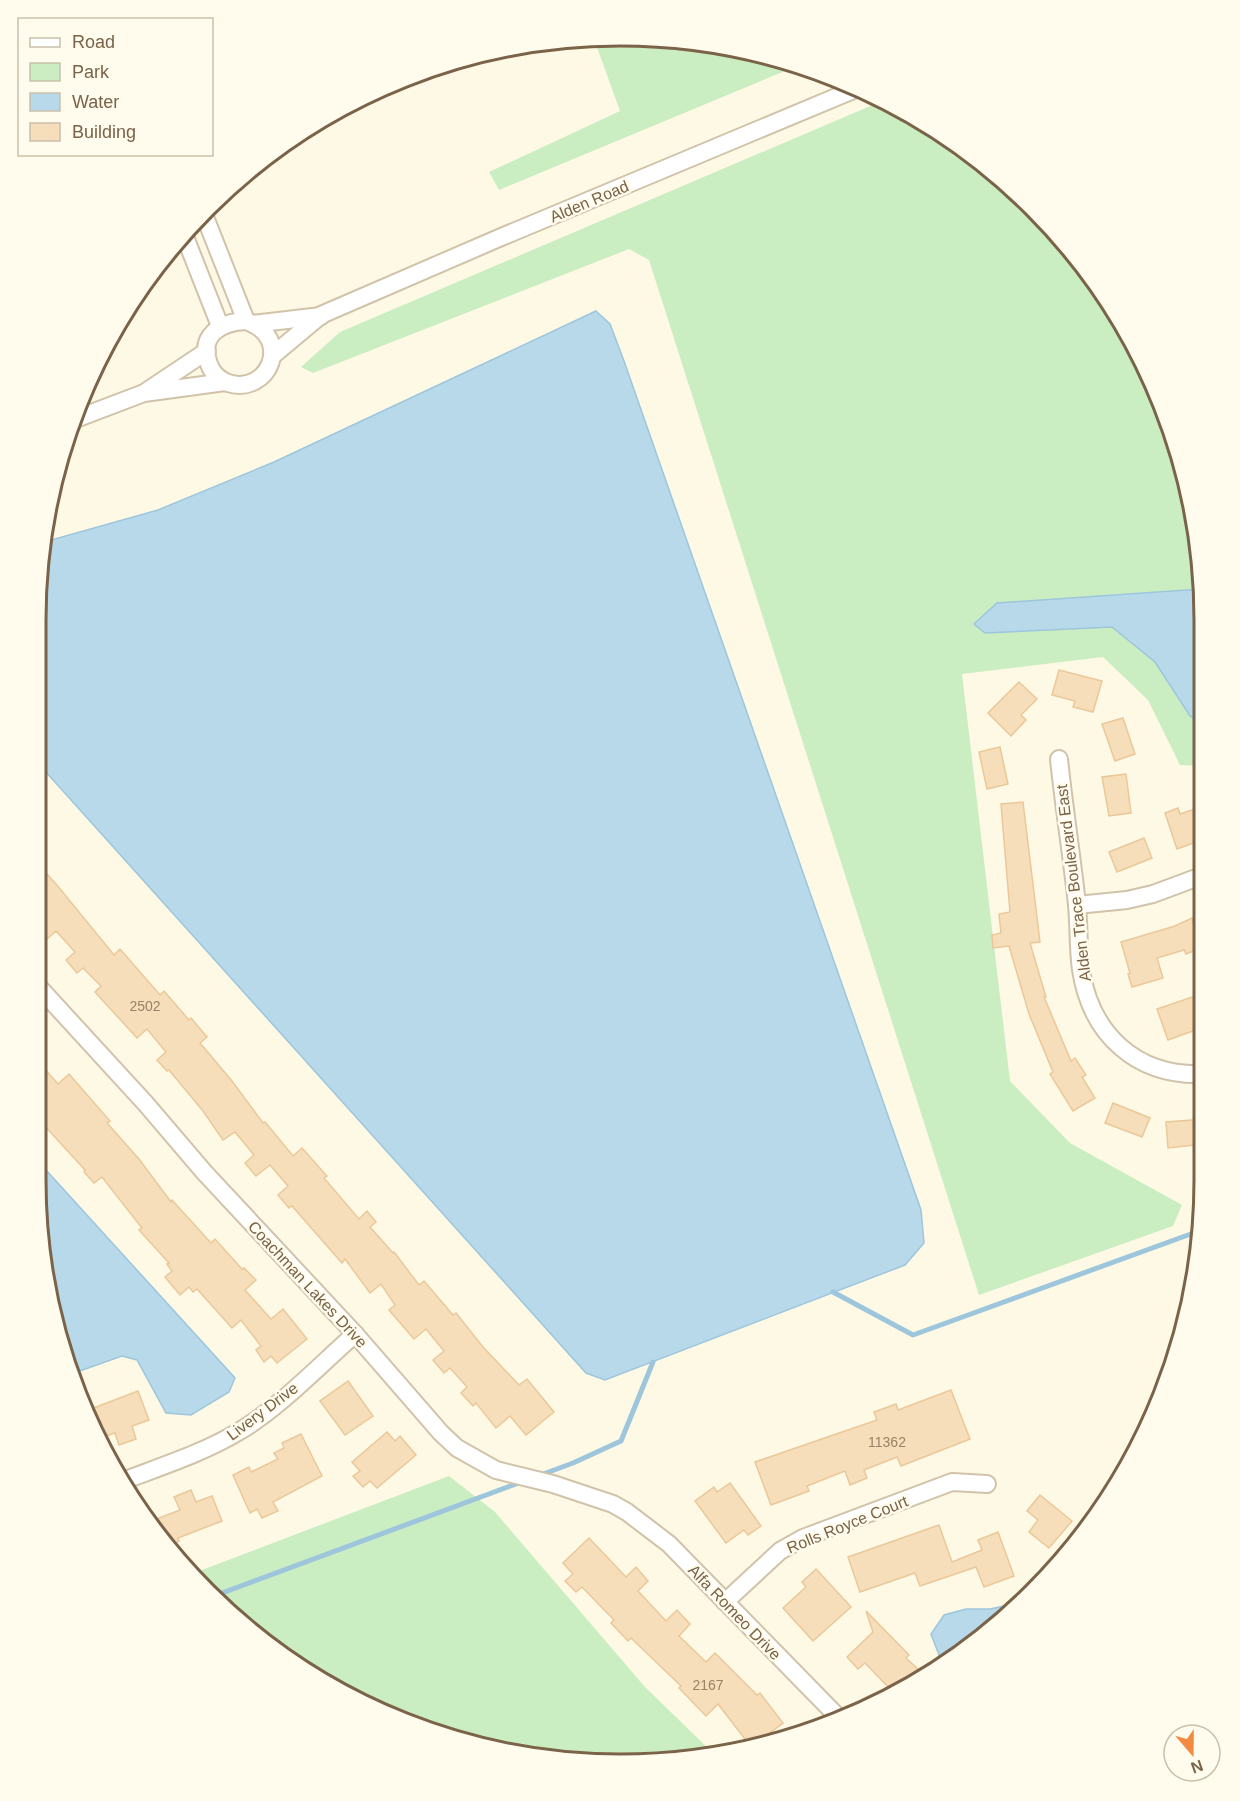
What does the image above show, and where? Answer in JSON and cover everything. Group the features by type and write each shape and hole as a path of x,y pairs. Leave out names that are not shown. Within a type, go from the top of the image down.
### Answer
{"street":[{"name":"Alden Road","path":"272,356 321,315 846,93"},
{"path":"207,222 250,322"},
{"path":"187,244 220,326"},
{"name":"Alden Road","path":"250,322 321,315"},
{"path":"230,322 250,322 261,327 272,346 268,368 260,378 249,384 237,385 225,382 215,375 212,369 207,351 209,338 220,326 230,322"},
{"path":"85,416 144,393 207,351"},
{"path":"144,393 225,382"},
{"name":"Alden Trace Boulevard East","path":"1059,759 1077,905 1081,969 1087,996 1102,1027 1112,1040 1137,1060 1176,1073 1194,1074"},
{"path":"1077,905 1127,900 1153,894 1194,879"},
{"name":"Coachman Lakes Drive","path":"46,995 146,1104 204,1172 355,1334 441,1433 465,1453 496,1470 604,1501 627,1512"},
{"name":"Livery Drive","path":"130,1478 200,1451 239,1432 273,1406 355,1334"},
{"name":"Rolls Royce Court","path":"725,1602 780,1551 803,1538 952,1482 987,1484"},
{"name":"Alfa Romeo Drive","path":"627,1512 669,1544 834,1713"}],"green space":[{"path":"620,46 695,51 785,71 499,190 489,172 620,111 597,47"},
{"path":"872,105 939,143 969,165 1026,214 1075,271 1097,301 1117,333 1150,401 1174,472 1189,545 1192,591 998,603 985,633 1112,627 1155,662 1190,716 1194,718 1194,766 1180,765 1148,700 1103,657 962,674 1010,1081 1070,1143 1182,1205 1173,1226 979,1295 649,260 629,249 313,373 301,367 340,332"},
{"path":"449,1476 495,1512 645,1687 707,1748 620,1754 545,1750 472,1735 436,1724 366,1695 301,1658 242,1612 200,1571"}],"water":[{"path":"596,311 610,324 921,1210 924,1243 905,1265 605,1380 586,1373 46,772 46,620 52,540 158,510 274,462"},
{"path":"1192,590 1194,718 1190,716 1155,662 1112,627 985,633 974,624 997,603"},
{"path":"46,1170 235,1378 229,1392 191,1415 166,1413 137,1360 122,1356 79,1371 66,1329 51,1256"},
{"path":"1009,1602 940,1657 931,1634 944,1615 966,1609 990,1609 1004,1606"}],"building":[{"path":"1059,670 1102,681 1093,712 1073,707 1075,701 1052,695"},
{"path":"1019,682 1037,699 1021,715 1026,720 1011,736 988,713"},
{"path":"1123,718 1135,754 1115,761 1102,724"},
{"path":"1000,747 1008,784 987,789 979,752"},
{"path":"1126,774 1131,813 1109,816 1102,777"},
{"path":"1023,802 1040,942 1030,943 1046,997 1044,997 1071,1061 1075,1058 1086,1075 1082,1077 1095,1098 1073,1111 1050,1074 1053,1072 1029,1014 1009,946 993,948 992,935 1001,933 999,914 1010,912 1001,804"},
{"path":"1178,808 1180,814 1194,809 1194,843 1177,849 1165,813"},
{"path":"1144,838 1152,858 1117,872 1109,852"},
{"path":"46,873 114,955 120,949 160,995 164,991 189,1020 191,1018 207,1037 200,1043 263,1123 265,1122 293,1156 302,1148 327,1176 324,1178 359,1219 367,1211 376,1222 370,1227 394,1252 419,1285 424,1281 453,1315 456,1313 483,1347 519,1385 527,1379 554,1412 526,1435 510,1416 496,1428 476,1403 473,1406 461,1393 467,1387 450,1368 444,1373 433,1360 444,1351 426,1329 414,1339 389,1310 395,1305 381,1284 370,1293 345,1259 342,1263 292,1206 289,1208 278,1195 288,1186 270,1165 256,1176 245,1163 254,1155 235,1132 223,1140 203,1111 169,1070 167,1071 157,1060 166,1052 147,1029 137,1038 95,992 101,986 83,968 77,973 66,960 75,952 56,931 46,940"},
{"path":"1192,918 1194,951 1186,954 1184,950 1157,958 1163,978 1132,987 1121,942 1175,926"},
{"path":"1194,996 1194,1031 1168,1040 1157,1009"},
{"path":"46,1070 58,1084 69,1074 110,1121 107,1123 139,1159 171,1202 172,1200 211,1243 215,1239 242,1269 244,1268 256,1280 245,1290 271,1319 283,1309 307,1339 277,1363 271,1356 264,1362 256,1350 261,1346 241,1320 232,1328 197,1289 193,1292 189,1287 180,1295 165,1277 172,1271 167,1264 169,1263 139,1230 142,1228 102,1177 94,1183 84,1172 85,1170 46,1127"},
{"path":"1113,1103 1150,1118 1142,1137 1105,1123"},
{"path":"1194,1120 1194,1145 1168,1148 1166,1122"},
{"path":"348,1381 373,1416 345,1435 320,1401"},
{"path":"951,1390 970,1439 901,1466 897,1457 864,1470 867,1478 850,1485 845,1471 807,1486 809,1491 771,1505 755,1462 877,1420 874,1412 896,1404 898,1410"},
{"path":"138,1391 149,1420 132,1426 136,1439 119,1445 115,1433 106,1436 94,1408"},
{"path":"387,1432 395,1441 400,1436 416,1455 377,1488 370,1481 363,1487 353,1476 360,1471 352,1462"},
{"path":"301,1434 322,1476 273,1502 278,1511 262,1518 257,1509 250,1513 233,1475 249,1467 251,1472 278,1459 274,1453 284,1448 282,1443"},
{"path":"730,1483 761,1526 748,1535 744,1530 726,1543 695,1501 714,1487 717,1492"},
{"path":"191,1490 196,1502 212,1496 222,1521 178,1538 179,1541 175,1542 157,1519 180,1510 174,1497"},
{"path":"1040,1495 1072,1521 1049,1548 1029,1532 1038,1520 1027,1511"},
{"path":"939,1525 952,1562 982,1550 978,1540 998,1532 1014,1576 984,1587 976,1567 920,1586 915,1573 860,1592 848,1557"},
{"path":"589,1538 626,1577 636,1567 648,1581 638,1591 666,1621 677,1610 690,1624 679,1636 706,1662 715,1653 757,1695 760,1693 783,1723 767,1735 746,1740 718,1704 706,1716 679,1688 681,1686 631,1638 628,1641 611,1623 614,1620 582,1587 576,1592 565,1581 573,1574 563,1563"},
{"path":"816,1569 851,1607 813,1641 783,1608 806,1587 802,1582"},
{"path":"866,1611 909,1655 906,1658 919,1670 889,1687 865,1663 858,1669 847,1657 873,1632"}],"waterway":[{"path":"833,1292 913,1335 1191,1234"},
{"path":"538,1476 621,1441 653,1362"},
{"path":"221,1593 524,1481"}]}
